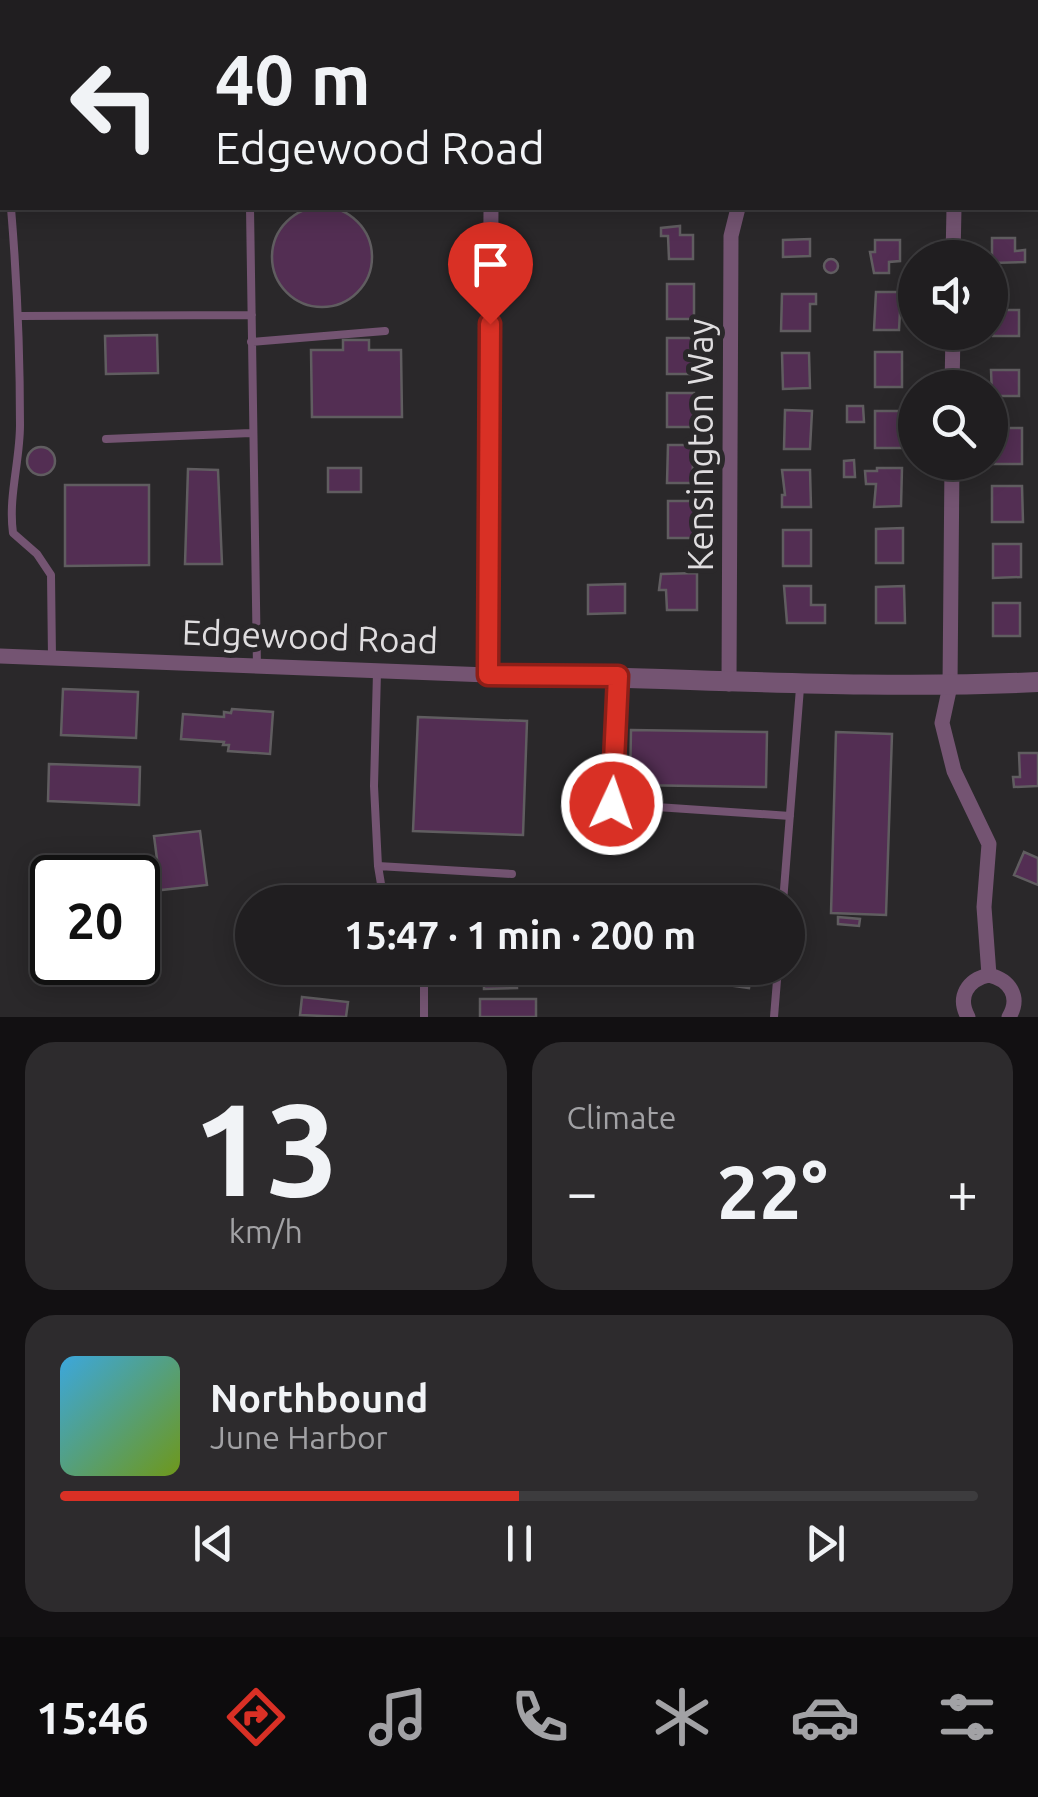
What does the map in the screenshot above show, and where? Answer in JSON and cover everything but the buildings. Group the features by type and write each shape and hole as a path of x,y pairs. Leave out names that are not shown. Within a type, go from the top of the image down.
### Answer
{"street":[{"path":"488,675 491,210"},
{"name":"Kensington Way","path":"729,684 731,236 738,210"},
{"path":"953,240 954,210"},
{"path":"952,480 950,686 942,723 954,771 989,844 984,908 989,975"},
{"name":"Edgewood Road","path":"0,656 377,672 618,676 729,684 950,686 1038,682"},
{"path":"968,1017 962,1002 964,992 970,983 989,975 1007,983 1013,992 1015,1002 1009,1017"}],"lane":[{"path":"11,210 20,316 20,430 10,515 12,533 36,554 51,576 52,658"},
{"path":"250,210 257,668"},
{"path":"20,316 252,315"},
{"path":"250,342 385,331"},
{"path":"106,439 252,433"},
{"path":"377,672 374,786 381,885"},
{"path":"618,676 612,804 790,816"},
{"path":"784,885 800,684"},
{"path":"378,866 512,874"},
{"path":"424,985 424,1017"},
{"path":"774,1017 777,985"}],"route":[{"path":"490,324 488,675 618,676 612,804"}]}
